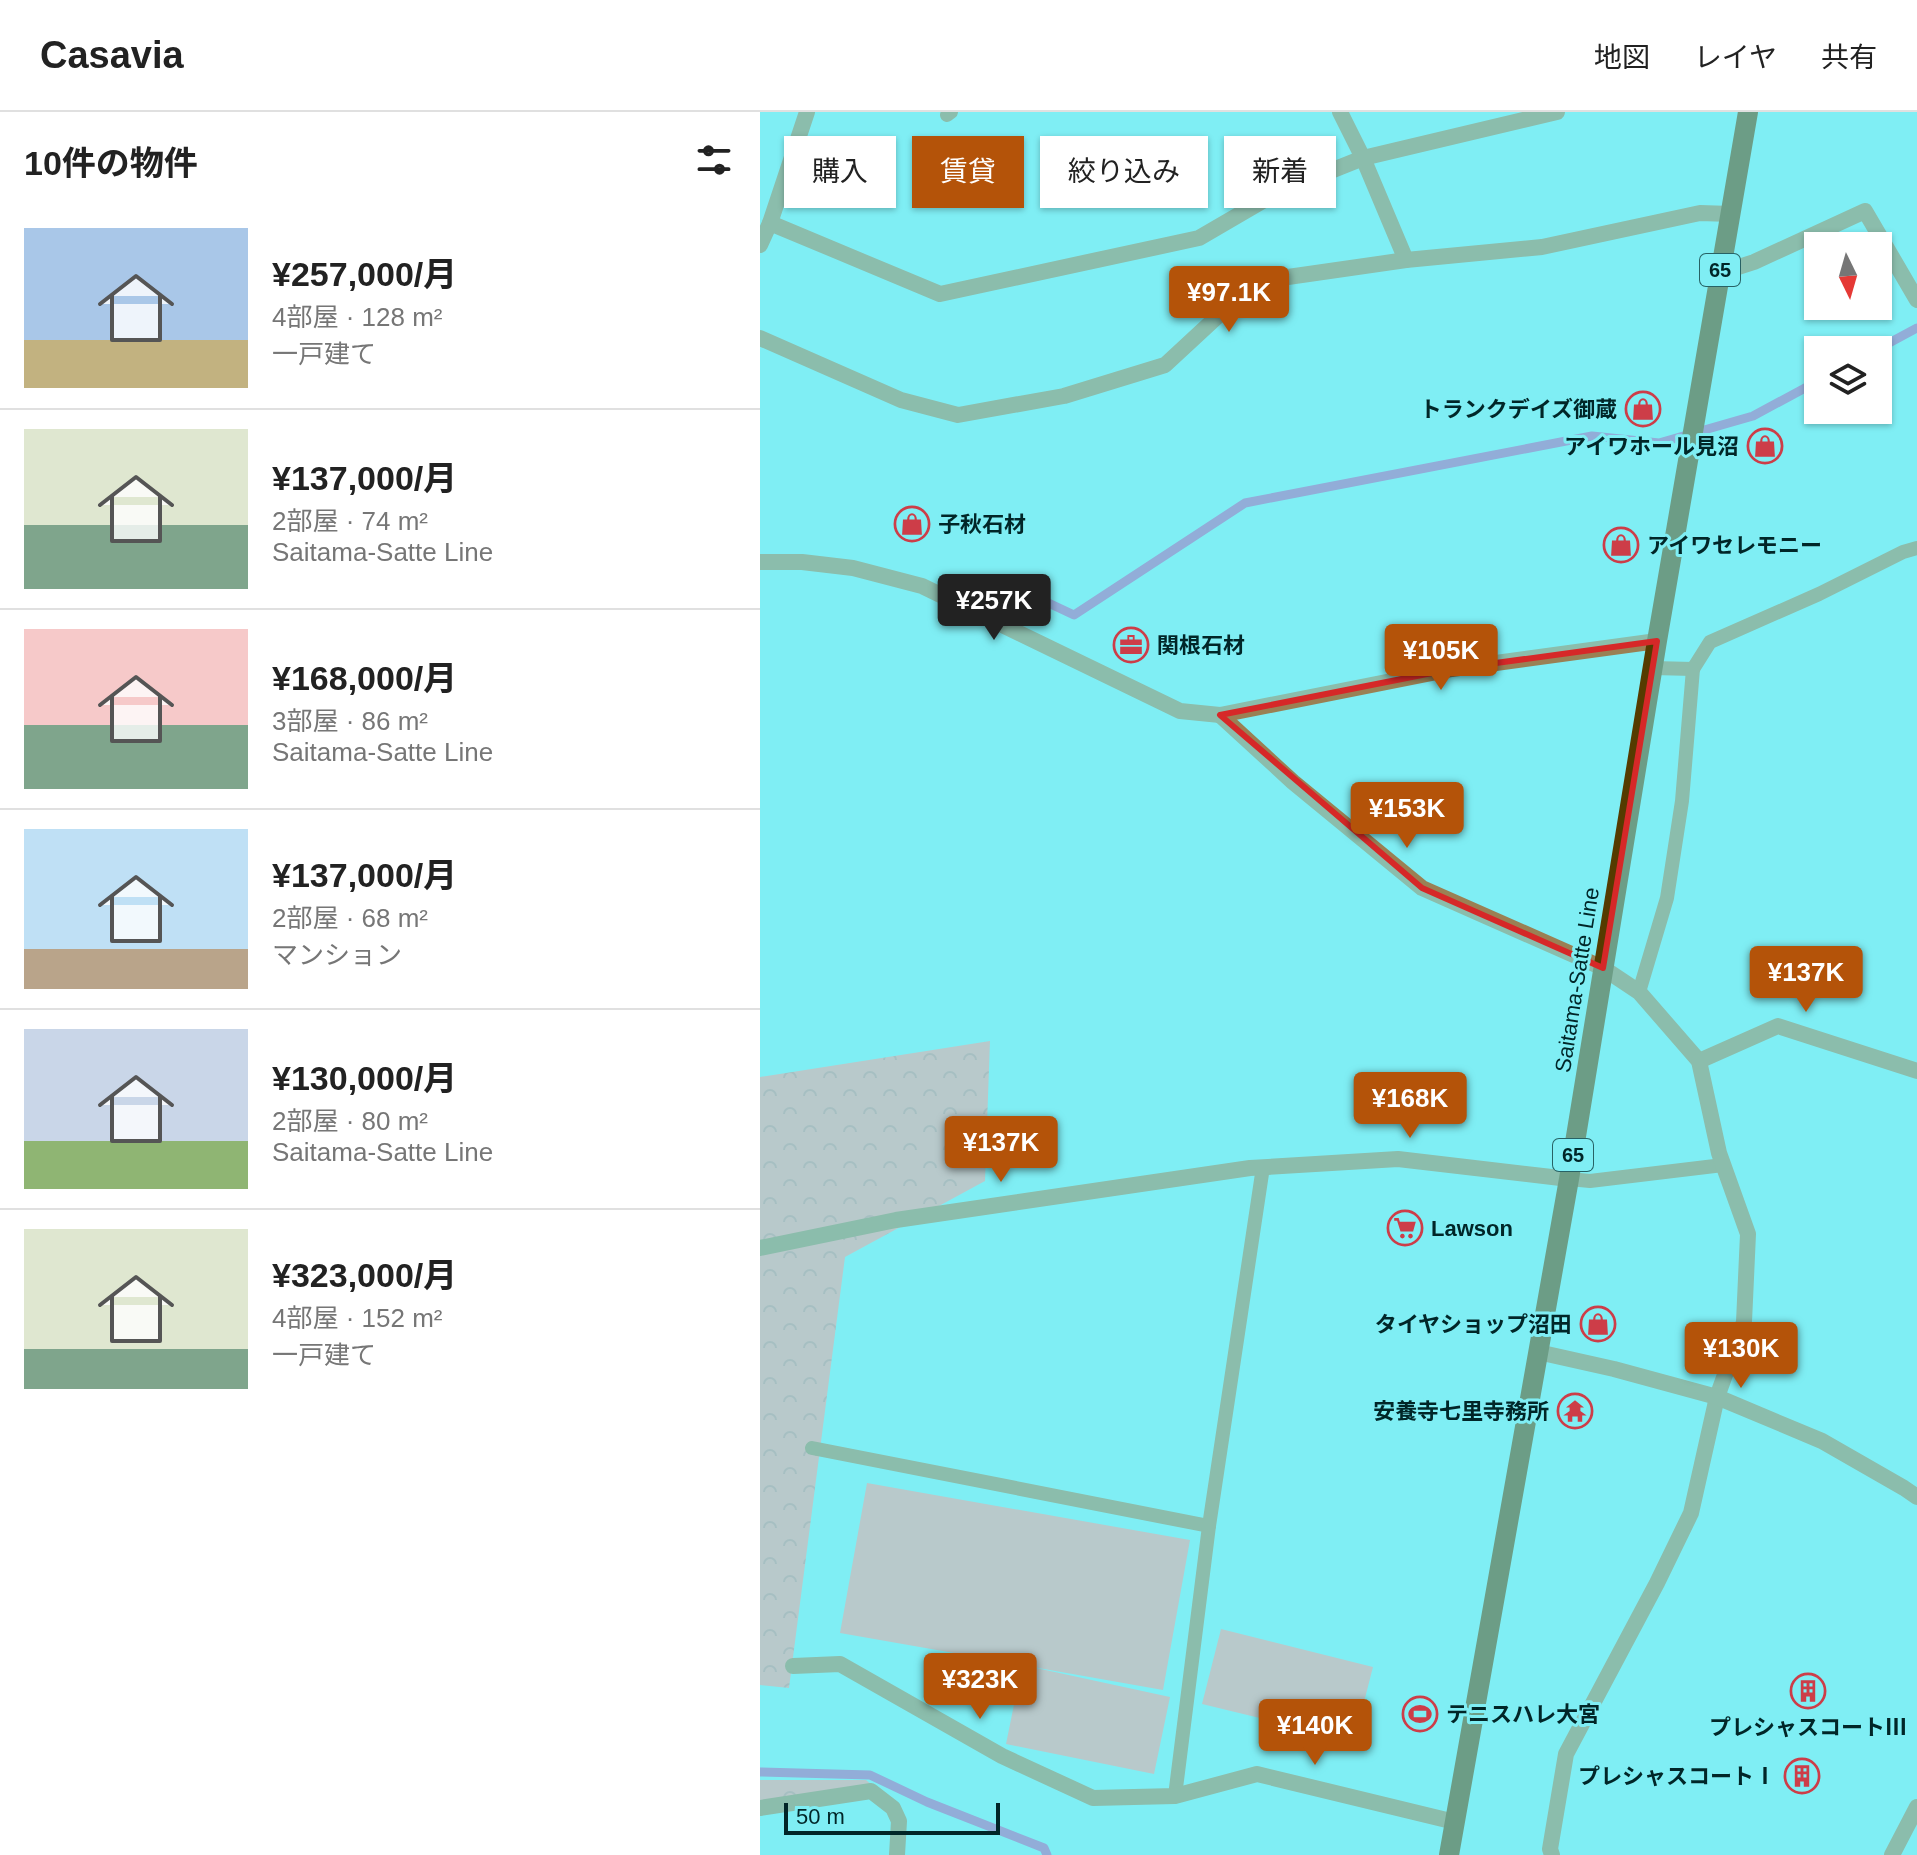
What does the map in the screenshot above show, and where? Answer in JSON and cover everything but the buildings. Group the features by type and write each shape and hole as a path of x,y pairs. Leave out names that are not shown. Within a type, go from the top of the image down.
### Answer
{"main road":[{"name":"Saitama-Satte Line","path":"1449,1855 1569,1179 1748,112"}],"street":[{"path":"760,245 807,112"},
{"path":"1340,112 1406,260"},
{"path":"770,223 940,294 1199,238 1278,192 1363,158 1557,112"},
{"path":"1720,273 1754,262 1865,211 1917,300"},
{"path":"760,338 901,400 958,415 1064,396 1165,365 1219,315 1274,279 1406,260 1542,247 1700,213 1731,214"},
{"path":"760,562 802,562 853,568 922,586 1180,711 1220,715 1452,669 1657,641"},
{"path":"1220,715 1293,782 1422,888 1603,968 1639,992 1699,1061 1723,1165 1748,1234 1744,1322 1717,1397 1691,1513 1566,1754 1550,1849 1552,1855"},
{"path":"1699,1061 1778,1026 1917,1071"},
{"path":"760,1248 896,1220 1263,1167 1398,1159 1569,1179"},
{"path":"1538,1352 1717,1397 1822,1441 1917,1497"},
{"path":"793,1666 840,1664 1002,1756 1093,1798 1175,1796 1257,1774 1455,1822"},
{"path":"760,1808 871,1791 893,1808 899,1821 897,1855"},
{"path":"1892,1855 1917,1807"}],"lane":[{"path":"1639,992 1667,898 1682,801 1693,669 1710,642 1917,548"},
{"path":"1653,668 1693,669"},
{"path":"1569,1179 1590,1181 1723,1165"},
{"path":"1175,1796 1209,1526 1263,1167"},
{"path":"812,1448 1209,1526"}],"highlighted area":[{"path":"1657,641 1603,968 1422,888 1220,715 1452,669"}],"green space":[{"path":"990,1041 985,1181 845,1257 789,1688 760,1685 760,1077"},
{"path":"867,1483 1190,1540 1163,1690 1027,1666 1170,1697 1154,1774 1006,1744 1022,1665 840,1633"},
{"path":"1221,1629 1373,1667 1354,1741 1202,1704"},
{"path":"760,1780 866,1780 872,1785 760,1803"}],"waterway":[{"path":"1892,341 1917,328"},
{"path":"1025,592 1074,615 1245,503 1592,436 1659,443 1753,416 1804,389"},
{"path":"760,1772 870,1775 927,1802 1044,1848 1047,1855"}],"place":[{"name":"トランクデイズ御蔵","path":"1643,409"},
{"name":"アイワホール見沼","path":"1765,446"},
{"name":"子秋石材","path":"912,524"},
{"name":"アイワセレモニー","path":"1621,545"},
{"name":"関根石材","path":"1131,645"},
{"name":"Lawson","path":"1405,1228"},
{"name":"タイヤショップ沼田","path":"1598,1324"},
{"name":"安養寺七里寺務所","path":"1575,1411"},
{"name":"プレシャスコートⅢ","path":"1808,1691"},
{"name":"テニスハレ大宮","path":"1420,1714"},
{"name":"プレシャスコートⅠ","path":"1802,1776"}]}
